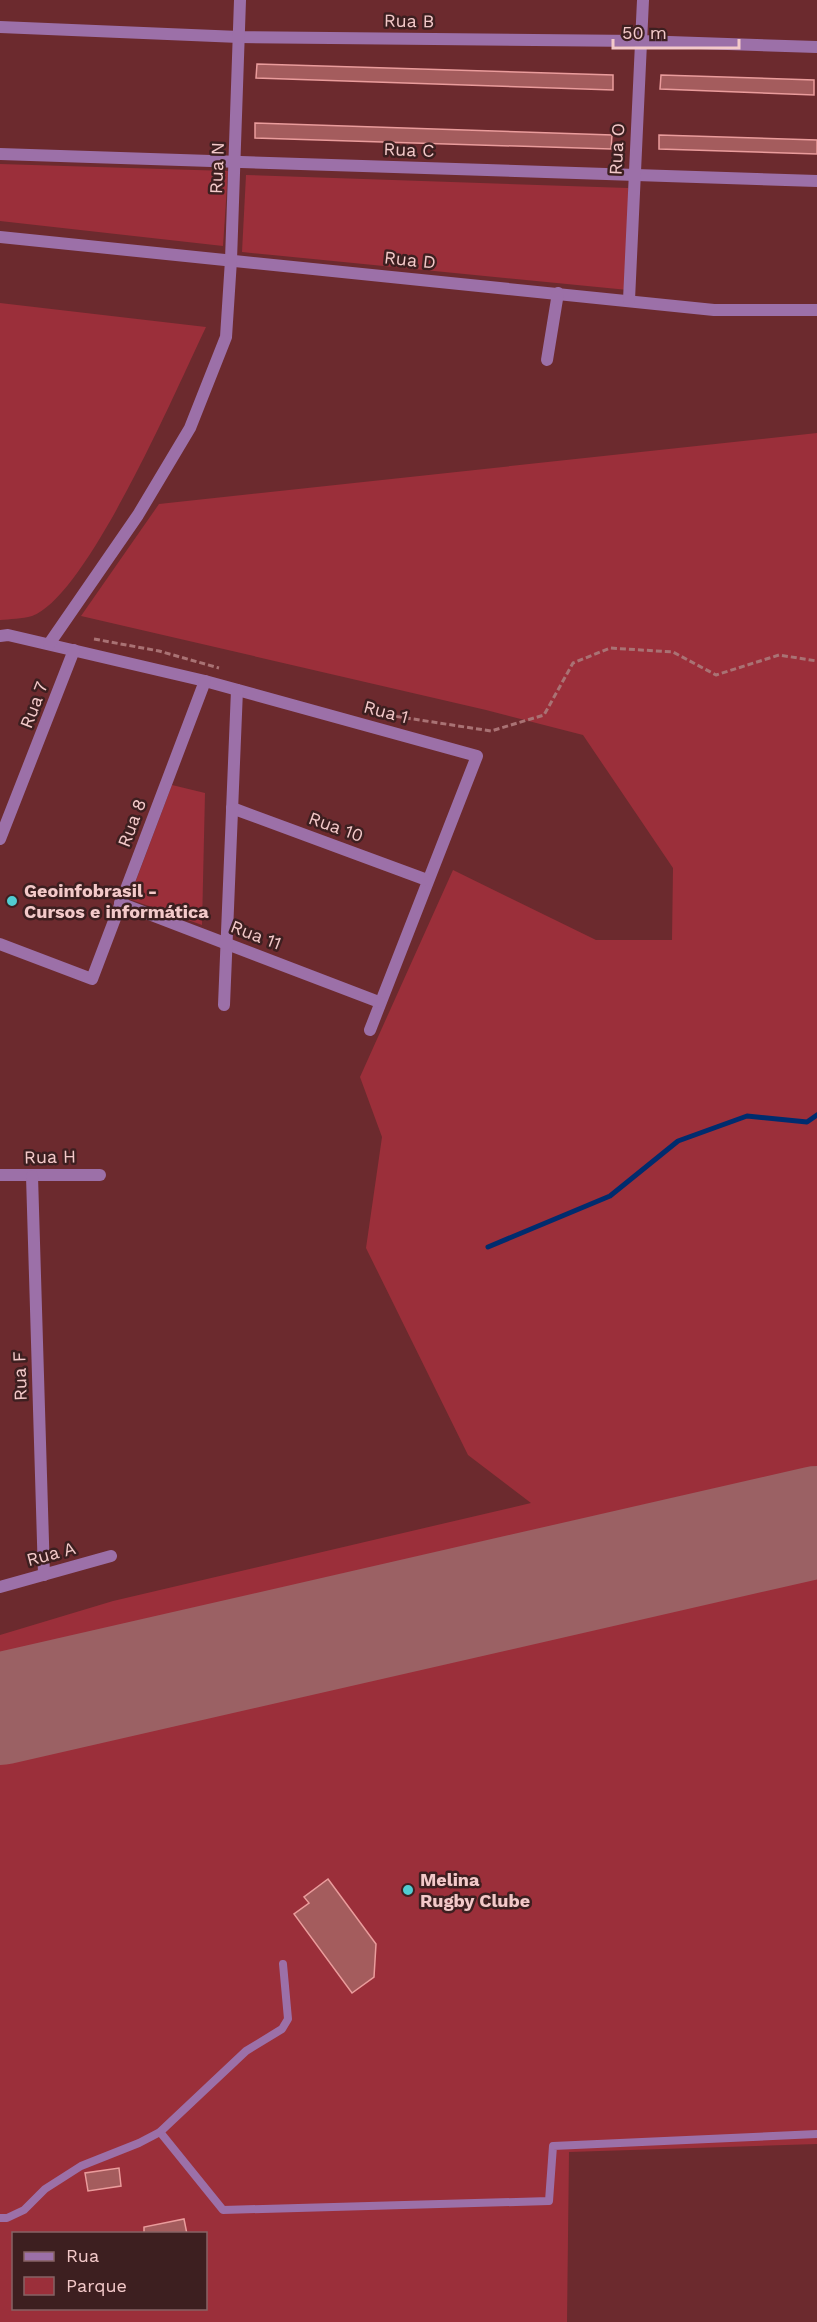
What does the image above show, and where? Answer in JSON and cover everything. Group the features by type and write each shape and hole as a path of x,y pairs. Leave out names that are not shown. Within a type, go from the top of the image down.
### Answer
{"street":[{"name":"Rua N","path":"49,644 138,515 190,428 226,337 231,261 240,0"},
{"name":"Rua O","path":"629,300 643,0"},
{"name":"Rua B","path":"0,27 239,37 640,41 817,47"},
{"name":"Rua C","path":"0,154 817,181"},
{"name":"Rua D","path":"0,237 714,310 817,310"},
{"path":"546,360 558,293"},
{"name":"Rua 1","path":"0,636 8,635 206,681 477,756 369,1030"},
{"name":"Rua 7","path":"0,839 74,650"},
{"name":"Rua 8","path":"0,944 92,979 206,681"},
{"path":"224,1005 237,690"},
{"name":"Rua 10","path":"232,808 427,880"},
{"name":"Rua 11","path":"120,903 379,1002"},
{"name":"Rua H","path":"0,1176 100,1174"},
{"name":"Rua F","path":"32,1176 44,1575"},
{"name":"Rua A","path":"0,1587 111,1556"}],"lane":[{"path":"0,2218 7,2218 24,2210 45,2189 81,2166 139,2143 160,2132 246,2051 282,2029 288,2019 283,1964"},
{"path":"160,2132 223,2210 549,2200 553,2146 817,2134"}],"path":[{"path":"88,638 159,651 226,670"},
{"path":"381,714 491,731 544,715 573,663 610,648 673,652 716,675 779,655 817,662"}],"green space":[{"path":"0,164 228,171 223,246 0,221"},
{"path":"246,175 628,188 628,290 242,252"},
{"path":"0,303 206,327 130,486 79,571 54,600 32,616 0,620"},
{"path":"817,433 817,2144 569,2152 567,2322 0,2322 0,1635 113,1601 531,1503 468,1455 366,1248 382,1137 360,1077 453,870 596,940 672,940 673,868 583,735 486,710 81,616 159,504"},
{"path":"172,785 205,793 202,925 129,899"}],"building":[{"path":"257,64 613,75 613,90 256,78"},
{"path":"661,75 814,80 814,95 660,89"},
{"path":"255,123 612,135 611,149 255,138"},
{"path":"659,135 817,140 817,154 659,149"},
{"path":"328,1879 376,1944 374,1977 352,1993 294,1914 309,1903 304,1897"},
{"path":"119,2168 121,2186 88,2191 85,2173"},
{"path":"184,2219 187,2232 144,2232 144,2227"}],"waterway":[{"path":"488,1247 610,1196 678,1141 747,1116 807,1122 817,1115"}],"runway":[{"path":"0,1709 817,1522"}],"place":[{"name":"Geoinfobrasil - Cursos e informática","path":"12,901"},
{"name":"Melina Rugby Clube","path":"408,1890"}]}
